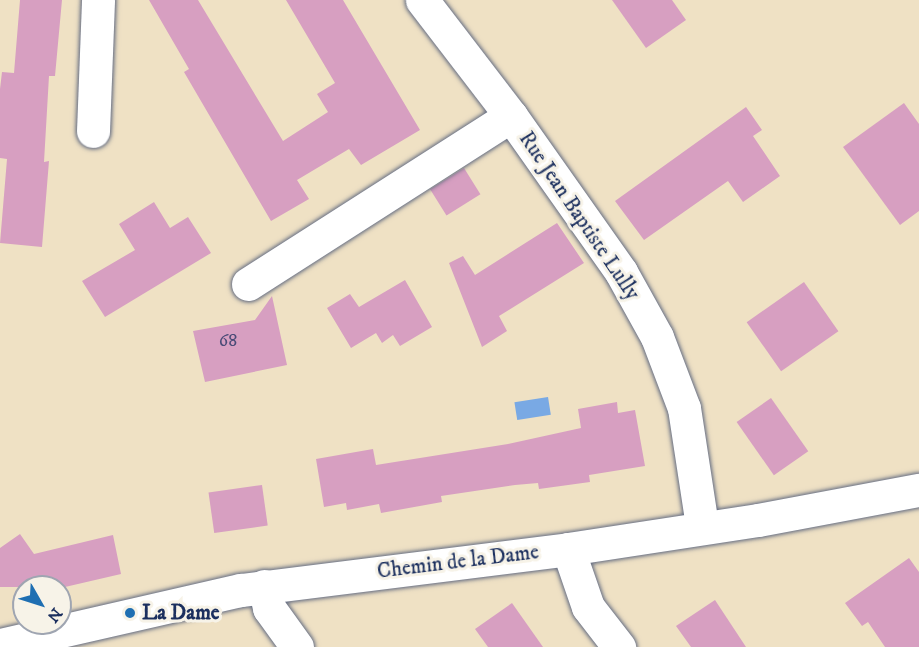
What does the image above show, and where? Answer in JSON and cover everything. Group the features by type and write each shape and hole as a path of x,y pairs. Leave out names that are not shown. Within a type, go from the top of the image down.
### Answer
{"street":[{"path":"93,131 98,0"},
{"name":"Rue Jean Baptiste Lully","path":"422,0 511,116 621,272 657,336 684,408 702,526"},
{"path":"248,284 511,116"},
{"name":"Chemin de la Dame","path":"0,645 130,613 264,586 568,549 702,526 758,520 919,490"},
{"path":"568,549 588,607 619,647"},
{"path":"264,586 269,608 297,647"}],"water":[{"path":"548,397 551,415 517,420 514,402"}],"building":[{"path":"20,0 62,0 55,76 49,76 44,162 49,161 42,247 0,243 7,159 0,158 0,89 2,72 14,73"},
{"path":"149,0 198,0 283,141 328,112 317,94 335,83 286,0 343,0 420,130 361,165 349,149 297,180 309,199 271,221 184,72 189,69"},
{"path":"612,0 672,0 686,20 646,48"},
{"path":"904,103 919,124 919,211 900,225 843,147"},
{"path":"746,107 762,130 753,136 780,176 743,202 728,181 644,240 615,201"},
{"path":"464,168 480,194 447,215 430,189"},
{"path":"154,202 170,228 188,217 211,253 105,317 82,281 135,250 119,224"},
{"path":"557,223 584,263 499,316 507,331 482,347 449,263 463,256 475,275"},
{"path":"405,280 432,327 400,346 393,335 382,343 376,333 351,348 327,308 350,294 359,307"},
{"path":"804,282 838,331 781,371 747,322"},
{"path":"272,296 287,365 205,382 193,331 255,320"},
{"path":"771,398 808,451 774,475 737,422"},
{"path":"617,402 618,413 635,410 645,466 589,475 590,482 539,489 538,483 515,485 441,496 442,502 381,513 379,504 347,510 346,503 324,507 316,459 373,449 376,465 508,444 581,428 578,409"},
{"path":"262,485 268,526 214,533 209,493"},
{"path":"20,534 34,554 113,535 121,574 72,585 72,575 12,575 12,587 0,587 0,548"},
{"path":"909,558 919,572 919,647 885,647 868,622 862,626 845,603"},
{"path":"715,600 746,647 691,647 676,626"},
{"path":"512,603 543,647 488,647 475,629"}],"place":[{"name":"La Dame","path":"130,613"}]}
